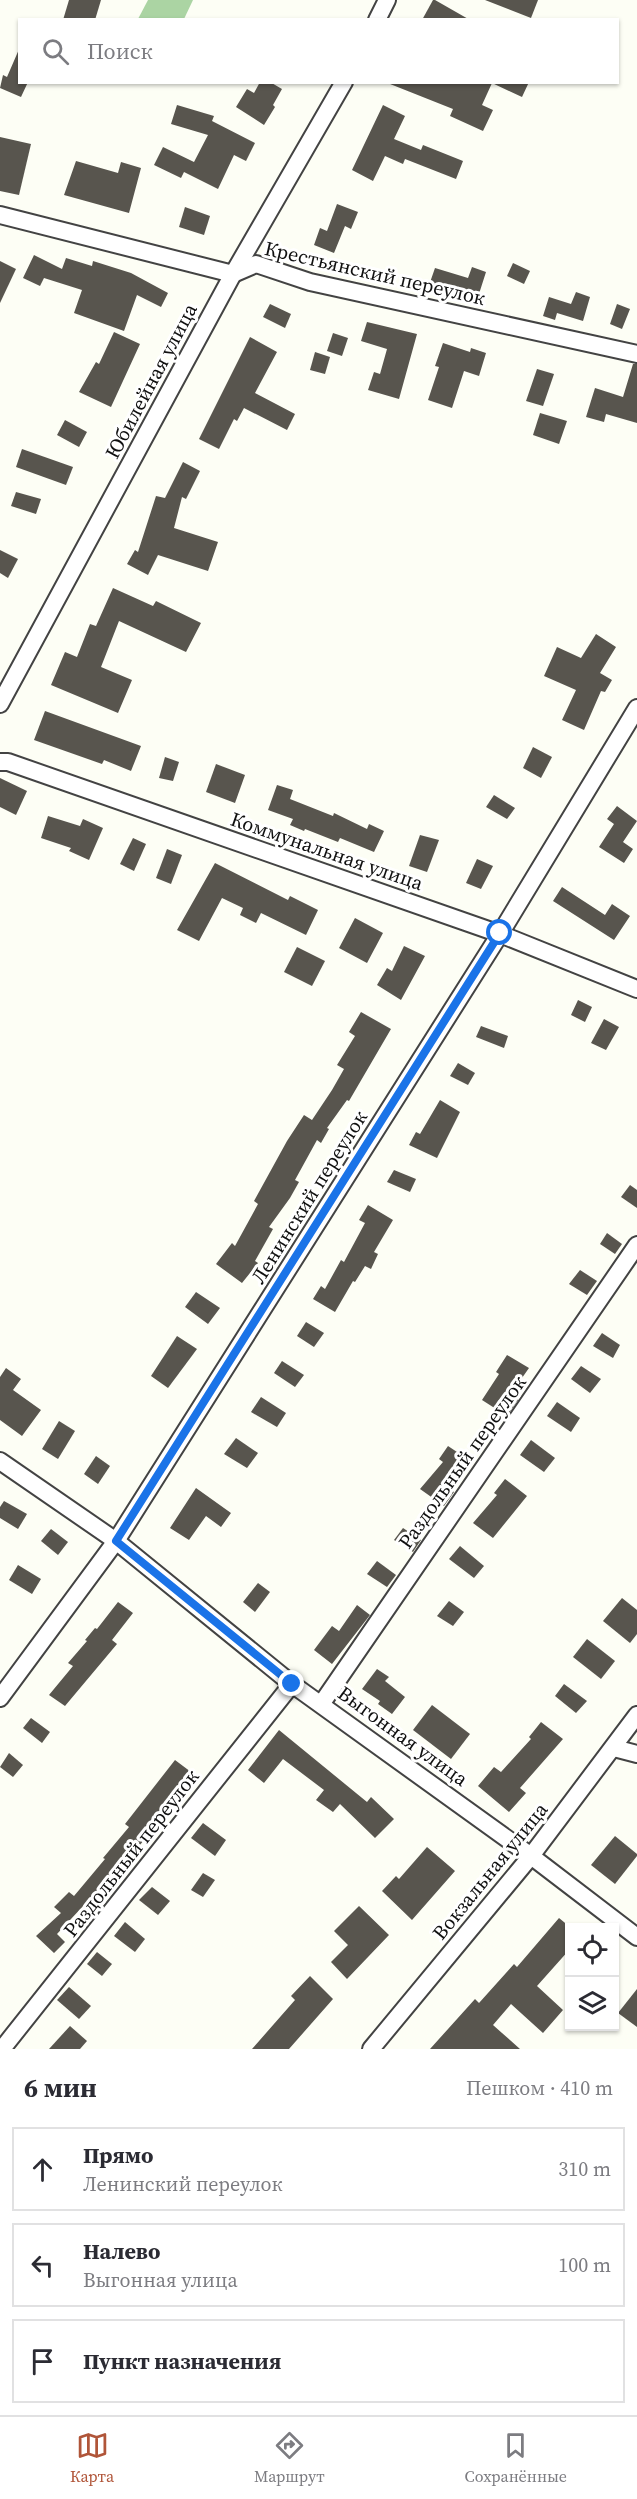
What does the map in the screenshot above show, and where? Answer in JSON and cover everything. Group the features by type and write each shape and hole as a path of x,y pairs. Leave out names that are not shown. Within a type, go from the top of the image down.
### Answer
{"street":[{"path":"378,18 387,0"},
{"name":"Юбилейная улица","path":"0,704 233,274 343,84"},
{"path":"0,215 233,274"},
{"name":"Крестьянский переулок","path":"233,274 256,264 310,282 637,354"},
{"name":"Ленинский переулок","path":"0,1698 116,1541 500,933 637,708"},
{"name":"Коммунальная улица","path":"0,762 8,762 500,933 637,989"},
{"name":"Раздольный переулок","path":"322,1703 637,1245"},
{"name":"Выгонная улица","path":"0,1461 116,1541 292,1684 322,1703 531,1856 637,1937"},
{"name":"Раздольный переулок","path":"2,2049 292,1684"},
{"name":"Вокзальная улица","path":"371,2049 531,1856 637,1715"},
{"path":"614,1748 637,1754"}],"green space":[{"path":"148,0 193,0 184,18 139,18"}],"building":[{"path":"69,0 101,0 96,18 64,18"},
{"path":"435,0 466,18 423,18"},
{"path":"485,0 538,0 531,18"},
{"path":"18,52 18,84 27,84 21,97 0,88 3,75 7,77"},
{"path":"259,84 273,84 282,89 264,125 236,107 247,89 254,93"},
{"path":"390,84 492,84 482,105 493,110 483,131 450,116 453,109"},
{"path":"494,84 528,84 522,97"},
{"path":"177,105 214,116 212,121 255,143 246,161 234,155 218,189 184,172 181,178 154,165 163,147 194,162 208,135 171,124"},
{"path":"383,105 405,116 394,139 421,150 423,145 463,161 456,179 405,159 403,164 385,156 373,181 352,170"},
{"path":"0,137 31,144 19,195 0,191"},
{"path":"76,161 118,173 121,162 141,168 129,213 64,195"},
{"path":"337,204 358,212 351,229 345,226 334,253 314,245 320,228 327,231"},
{"path":"185,207 210,216 204,235 179,227"},
{"path":"34,255 62,269 66,258 92,266 93,261 131,273 168,293 161,307 137,295 124,331 74,313 82,290 44,278 40,286 23,278"},
{"path":"0,261 16,269 0,303"},
{"path":"513,263 530,271 524,284 507,276"},
{"path":"472,267 486,272 478,297 448,287 445,297 427,291 435,268 468,278"},
{"path":"576,292 590,297 583,321 557,313 555,320 543,316 549,297 571,304"},
{"path":"270,304 291,314 285,328 263,317"},
{"path":"617,304 630,309 622,329 610,324"},
{"path":"367,322 417,334 399,399 368,390 374,372 380,374 387,349 361,341"},
{"path":"114,332 140,344 111,407 79,392 96,362 99,364"},
{"path":"333,333 348,338 342,356 327,351"},
{"path":"250,337 277,352 255,393 295,414 287,430 244,408 237,421 234,419 219,449 199,439"},
{"path":"443,343 470,352 471,348 486,353 479,376 464,371 452,408 428,400 439,367 435,366"},
{"path":"315,352 330,357 325,374 310,370"},
{"path":"633,364 637,364 637,423 606,414 604,422 586,417 595,388 623,397"},
{"path":"537,369 554,374 543,406 526,401"},
{"path":"540,413 567,421 559,444 533,435"},
{"path":"65,420 87,432 79,447 57,435"},
{"path":"22,449 73,467 66,485 16,467"},
{"path":"183,462 200,471 186,499 182,497 174,528 218,542 208,571 158,555 148,575 127,564 135,550 138,552 156,496 165,498"},
{"path":"16,492 41,499 36,514 11,506"},
{"path":"0,550 18,559 8,578 0,573"},
{"path":"113,588 153,606 156,601 201,623 186,652 119,621 101,667 132,680 118,713 51,685 65,652 77,657 90,624 96,626"},
{"path":"596,634 616,647 600,673 612,680 605,692 601,691 584,730 562,720 576,690 544,676 557,647 581,658"},
{"path":"45,711 141,746 131,771 104,760 102,764 34,740"},
{"path":"533,747 552,757 541,778 523,768"},
{"path":"165,757 179,762 173,781 159,778"},
{"path":"216,764 245,775 235,803 206,792"},
{"path":"0,778 27,791 16,815 0,807"},
{"path":"277,785 293,790 290,799 333,816 334,813 367,829 369,824 384,831 374,852 340,838 338,842 305,829 304,831 290,825 293,819 268,810"},
{"path":"494,795 515,808 507,819 486,807"},
{"path":"617,806 637,821 623,842 633,849 624,863 599,847 614,824 607,819"},
{"path":"48,816 80,826 83,819 103,828 89,860 69,851 71,848 41,838"},
{"path":"420,835 439,840 427,872 409,866"},
{"path":"133,838 146,844 134,871 120,864"},
{"path":"167,849 182,855 171,884 156,878"},
{"path":"477,859 493,866 481,889 466,883"},
{"path":"215,863 288,900 290,896 318,910 306,935 261,913 256,923 240,915 243,908 222,898 199,941 177,930"},
{"path":"562,887 605,915 612,904 630,916 614,940 553,901"},
{"path":"355,918 383,933 367,963 339,948"},
{"path":"404,946 425,956 401,1000 377,985 387,968 392,971"},
{"path":"297,947 325,961 312,986 284,972"},
{"path":"578,1000 592,1007 585,1022 571,1015"},
{"path":"361,1012 391,1029 349,1101 347,1100 327,1128 329,1129 321,1143 317,1140 295,1180 299,1182 269,1227 273,1229 255,1261 258,1263 242,1283 216,1264 232,1243 235,1246 258,1204 254,1201 304,1115 312,1120 332,1090 344,1069 337,1065 355,1036 349,1032"},
{"path":"604,1019 619,1027 606,1050 591,1043"},
{"path":"481,1026 508,1036 504,1048 476,1037"},
{"path":"458,1063 475,1073 468,1085 450,1076"},
{"path":"440,1100 460,1112 437,1158 409,1145 416,1132 420,1134"},
{"path":"394,1170 416,1179 410,1192 387,1182"},
{"path":"630,1185 637,1190 637,1208 621,1197"},
{"path":"368,1205 393,1220 374,1252 378,1254 371,1269 365,1266 355,1282 353,1281 335,1312 313,1299 321,1286 325,1289 341,1260 344,1262 365,1223 359,1220"},
{"path":"607,1233 622,1244 615,1254 600,1244"},
{"path":"580,1270 597,1281 587,1295 569,1284"},
{"path":"196,1292 220,1308 208,1324 185,1307"},
{"path":"306,1322 324,1333 314,1347 297,1336"},
{"path":"602,1333 620,1345 613,1358 593,1346"},
{"path":"177,1336 197,1349 168,1388 151,1376"},
{"path":"507,1355 529,1368 510,1395 518,1400 507,1416 482,1400 499,1374 496,1372"},
{"path":"282,1361 304,1375 295,1387 274,1373"},
{"path":"581,1366 601,1379 590,1393 571,1379"},
{"path":"6,1368 21,1379 13,1390 41,1410 22,1436 0,1420 0,1377"},
{"path":"261,1397 286,1413 277,1427 251,1412"},
{"path":"557,1402 580,1418 571,1432 547,1416"},
{"path":"59,1421 75,1431 58,1459 42,1449"},
{"path":"236,1438 258,1453 247,1468 224,1454"},
{"path":"531,1440 555,1458 544,1472 520,1455"},
{"path":"448,1446 472,1462 452,1490 454,1492 444,1506 420,1489 443,1462 439,1459"},
{"path":"96,1456 110,1466 98,1484 84,1474"},
{"path":"505,1479 527,1496 493,1538 473,1523 497,1495 494,1493"},
{"path":"196,1488 231,1513 221,1527 206,1516 189,1540 170,1528"},
{"path":"4,1501 27,1514 18,1529 0,1518 0,1507"},
{"path":"403,1528 421,1540 413,1552 394,1540"},
{"path":"51,1529 68,1542 58,1555 41,1541"},
{"path":"460,1546 484,1566 474,1578 449,1559"},
{"path":"377,1561 396,1575 387,1587 367,1574"},
{"path":"18,1565 41,1579 32,1594 9,1580"},
{"path":"258,1583 270,1592 255,1612 243,1602"},
{"path":"622,1598 637,1610 637,1634 630,1643 603,1621"},
{"path":"449,1601 464,1612 453,1626 437,1616"},
{"path":"118,1602 133,1613 112,1640 117,1644 65,1706 49,1695 73,1666 68,1663 87,1641 85,1640 95,1628 97,1629"},
{"path":"357,1605 370,1615 332,1664 314,1650 332,1626 339,1631"},
{"path":"587,1639 615,1661 601,1679 573,1657"},
{"path":"377,1669 389,1677 385,1681 405,1697 392,1714 378,1704 380,1701 362,1689"},
{"path":"564,1684 587,1701 576,1713 555,1696"},
{"path":"432,1705 470,1734 451,1759 413,1730"},
{"path":"31,1718 50,1732 42,1743 23,1728"},
{"path":"541,1722 563,1739 520,1788 526,1793 509,1812 478,1786 494,1767 501,1772 531,1739 529,1737"},
{"path":"279,1730 367,1802 371,1797 394,1819 375,1838 340,1804 333,1812 316,1800 324,1790 283,1759 264,1783 248,1770"},
{"path":"9,1753 23,1765 13,1777 0,1767"},
{"path":"175,1760 191,1772 170,1799 174,1803 131,1856 134,1858 114,1882 116,1884 106,1896 98,1890 57,1934 65,1942 54,1953 36,1936 61,1913 54,1907 69,1892 74,1896 105,1859 103,1858 129,1827 125,1824"},
{"path":"203,1823 226,1840 215,1856 191,1838"},
{"path":"615,1836 637,1856 615,1884 591,1865"},
{"path":"427,1847 455,1871 412,1920 382,1891 396,1876 399,1879"},
{"path":"203,1873 215,1880 203,1897 191,1890"},
{"path":"152,1887 170,1901 158,1915 139,1900"},
{"path":"359,1906 389,1935 347,1979 331,1962 348,1945 334,1931"},
{"path":"559,1918 565,1923 565,1955 537,1986 563,2010 543,2033 511,2004 493,2025 520,2049 430,2049 475,1999 479,2003 514,1964 517,1967"},
{"path":"125,1922 145,1939 135,1952 114,1936"},
{"path":"97,1952 112,1964 102,1976 87,1964"},
{"path":"310,1976 333,1999 289,2049 252,2049 295,2000 291,1996"},
{"path":"69,1987 91,2006 79,2019 57,2000"},
{"path":"637,1989 637,2027 619,2012"},
{"path":"70,2026 87,2041 80,2049 49,2049"}],"route":[{"path":"292,1684 116,1541 500,933"}]}
